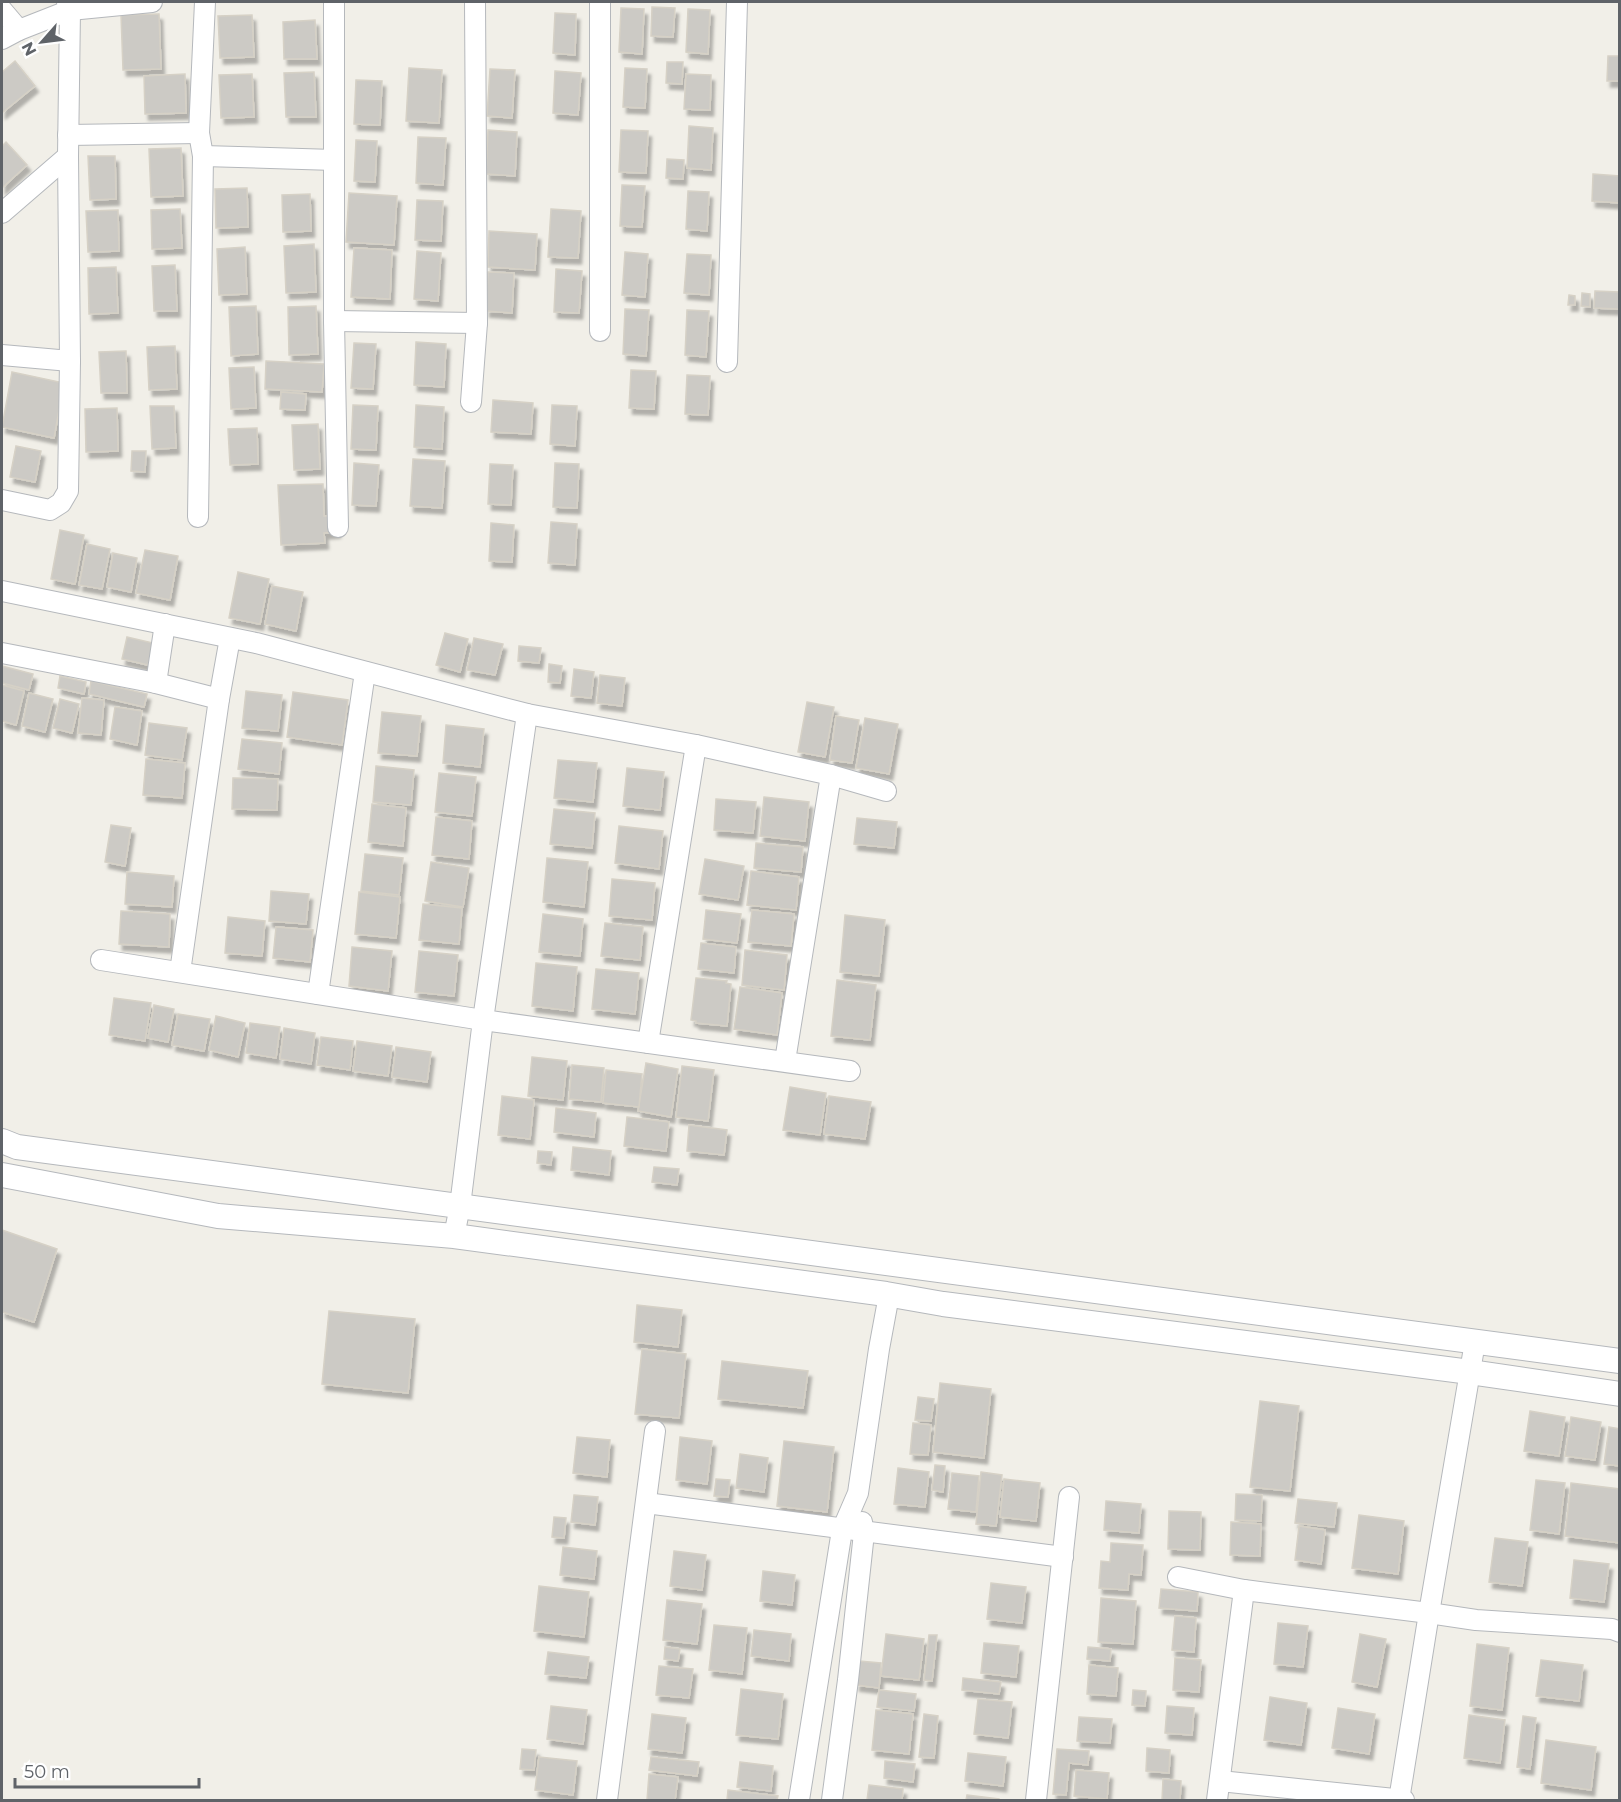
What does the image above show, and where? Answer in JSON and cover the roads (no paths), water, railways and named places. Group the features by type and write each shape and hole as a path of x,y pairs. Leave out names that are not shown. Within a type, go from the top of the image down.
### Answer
{"street":[{"path":"2,10 10,35 69,6 152,2"},
{"path":"198,517 203,156 200,133 205,2"},
{"path":"334,2 334,321 338,527"},
{"path":"471,402 477,323 474,2"},
{"path":"600,2 600,331"},
{"path":"727,362 737,2"},
{"path":"2,500 50,510 61,503 68,491 69,6"},
{"path":"68,135 200,133"},
{"path":"2,213 68,156"},
{"path":"203,156 334,160"},
{"path":"334,321 477,323"},
{"path":"2,355 70,361"},
{"path":"2,591 230,638 527,714 696,746 831,775 886,791"},
{"path":"156,684 165,624"},
{"path":"180,972 219,699 230,638"},
{"path":"2,653 219,699"},
{"path":"318,994 365,672"},
{"path":"454,1236 527,714"},
{"path":"648,1043 696,746"},
{"path":"785,1061 831,775"},
{"path":"101,960 483,1020 850,1071"},
{"path":"2,1141 17,1147 1620,1361"},
{"path":"2,1175 218,1216 454,1236 889,1295 966,1308 1470,1372 1620,1394"},
{"path":"799,1800 842,1530 858,1493 889,1295"},
{"path":"1400,1800 1475,1342"},
{"path":"607,1800 655,1431"},
{"path":"832,1800 864,1533 858,1493"},
{"path":"1036,1800 1069,1497"},
{"path":"646,1503 1063,1557"},
{"path":"1178,1577 1244,1590 1476,1620 1612,1629 1620,1632"},
{"path":"1244,1590 1219,1791 1404,1800"},
{"path":"819,1674 848,1680"}]}
